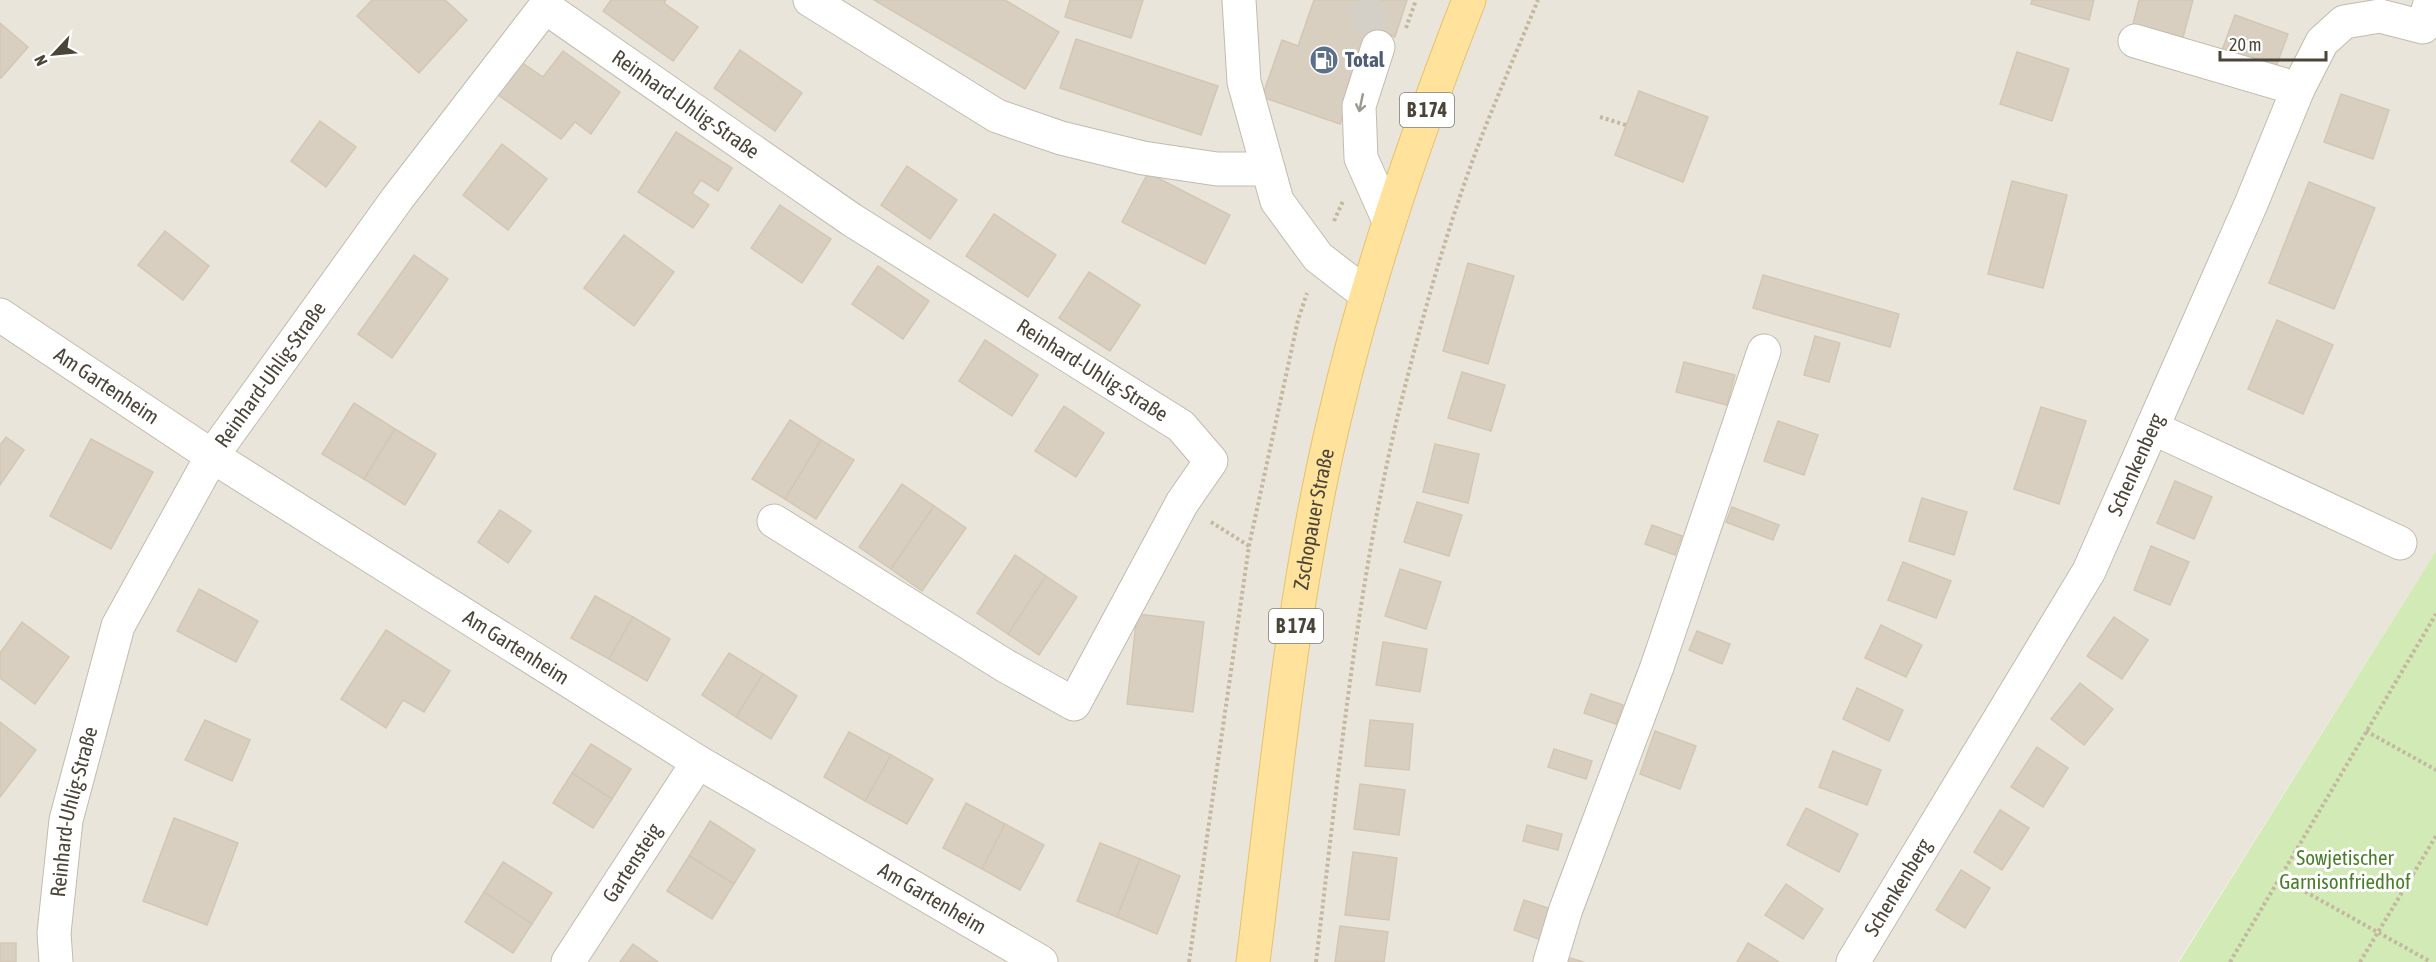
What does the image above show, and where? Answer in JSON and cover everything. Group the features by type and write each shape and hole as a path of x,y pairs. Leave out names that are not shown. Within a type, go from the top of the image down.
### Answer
{"main road":[{"name":"Zschopauer Straße","path":"1253,962 1293,643 1307,557 1335,416 1389,221 1429,103 1469,0"}],"street":[{"path":"810,0 997,116 1061,138 1143,158 1217,169 1268,169"},
{"path":"1239,0 1244,82 1277,201 1318,257 1367,295"},
{"name":"Reinhard-Uhlig-Straße","path":"56,962 54,933 66,819 117,626 212,456 397,199 545,7 852,220 1181,426 1211,461 1182,503 1074,704 1004,665 774,521"},
{"name":"Schenkenberg","path":"1853,962 2089,571 2251,204 2298,89 2322,42 2344,22 2380,16 2430,20"},
{"path":"1389,221 1361,158 1359,106 1391,40"},
{"path":"2135,41 2298,89"},
{"name":"Am Gartenheim","path":"0,315 212,456 698,762 1041,962"},
{"path":"1550,962 1566,909 1657,667 1764,351"},
{"path":"2152,428 2400,543"},
{"name":"Gartensteig","path":"568,962 698,762"}],"path":[{"path":"1391,40 1416,0"},
{"path":"1316,962 1366,576 1400,407 1431,293 1465,184 1538,0"},
{"path":"1600,117 1626,125"},
{"path":"1189,962 1249,546 1298,320 1318,257 1361,158"},
{"path":"1182,503 1249,546"},
{"path":"2230,962 2436,614"},
{"path":"2366,731 2436,770"},
{"path":"2360,962 2436,836"},
{"path":"2279,877 2431,962"}],"shaded area":[{"path":"0,0 2436,0 2436,551 2178,962 0,962"}],"green space":[{"name":"Sowjetischer Garnisonfriedhof","path":"2436,551 2436,962 2179,962"}],"building":[{"path":"372,0 445,0 467,20 419,73 357,16"},
{"path":"611,0 666,0 664,3 698,27 673,61 603,11"},
{"path":"874,0 1005,0 1059,32 1025,89"},
{"path":"1070,0 1143,0 1131,38 1065,17"},
{"name":"Total","path":"1314,0 1407,0 1395,37 1383,32 1358,73 1340,124 1262,97 1282,40 1298,46"},
{"path":"2032,0 2094,0 2089,20 2031,4"},
{"path":"2139,0 2193,0 2182,41 2132,28"},
{"path":"2235,15 2288,34 2274,72 2221,53"},
{"path":"0,23 28,47 1,78 0,77"},
{"path":"1076,39 1218,86 1201,135 1060,88"},
{"path":"740,50 802,93 775,131 714,88"},
{"path":"563,51 620,92 591,134 575,122 561,139 494,92 518,60 543,77"},
{"path":"2017,52 2069,69 2052,121 2000,104"},
{"path":"1639,91 1708,117 1683,182 1615,155"},
{"path":"2341,94 2389,110 2373,159 2324,142"},
{"path":"320,121 356,147 326,187 291,161"},
{"path":"676,132 732,168 718,191 701,180 692,193 709,205 693,228 638,192"},
{"path":"502,144 547,179 508,230 463,195"},
{"path":"907,166 957,200 930,239 881,205"},
{"path":"1148,173 1230,215 1205,264 1122,222"},
{"path":"2012,181 2067,195 2043,288 1988,274"},
{"path":"2309,182 2375,208 2334,309 2269,283"},
{"path":"780,205 831,239 802,283 751,248"},
{"path":"994,214 1056,255 1028,297 966,256"},
{"path":"165,231 209,266 183,300 138,265"},
{"path":"624,235 674,272 634,326 584,288"},
{"path":"414,255 448,279 392,358 358,334"},
{"path":"1468,263 1514,276 1488,364 1443,351"},
{"path":"878,266 929,301 903,339 852,304"},
{"path":"1089,272 1140,305 1110,351 1059,318"},
{"path":"1763,275 1899,314 1890,347 1753,308"},
{"path":"2277,320 2333,345 2303,414 2248,389"},
{"path":"1815,336 1840,343 1829,382 1804,375"},
{"path":"985,340 1038,375 1012,416 959,381"},
{"path":"1684,362 1735,375 1727,405 1676,392"},
{"path":"1462,372 1505,385 1491,431 1448,418"},
{"path":"354,403 395,429 364,479 322,454"},
{"path":"1064,406 1104,433 1076,477 1035,451"},
{"path":"2041,407 2086,421 2059,504 2014,489"},
{"path":"790,420 821,440 785,499 752,479"},
{"path":"1778,421 1818,435 1804,475 1764,461"},
{"path":"395,429 436,454 405,505 364,479"},
{"path":"6,437 24,450 0,485 0,445"},
{"path":"91,439 153,472 111,549 50,516"},
{"path":"821,440 854,460 816,519 785,499"},
{"path":"1435,444 1479,454 1468,503 1423,492"},
{"path":"2175,481 2212,497 2194,539 2157,523"},
{"path":"902,484 934,506 891,569 859,547"},
{"path":"1922,498 1967,512 1954,555 1909,541"},
{"path":"1417,502 1462,515 1449,556 1404,542"},
{"path":"934,506 966,528 922,591 891,569"},
{"path":"1732,507 1779,525 1773,540 1726,522"},
{"path":"500,510 531,531 508,563 478,542"},
{"path":"1652,525 1682,536 1675,555 1645,544"},
{"path":"2151,546 2189,562 2170,605 2134,590"},
{"path":"1015,555 1046,576 1008,634 977,613"},
{"path":"1903,562 1951,581 1936,618 1888,600"},
{"path":"1400,569 1441,582 1426,629 1385,616"},
{"path":"1046,576 1077,597 1039,655 1008,634"},
{"path":"199,589 258,621 236,662 177,631"},
{"path":"595,596 633,617 609,659 571,638"},
{"path":"1137,614 1204,622 1193,712 1127,704"},
{"path":"633,617 670,639 647,681 609,659"},
{"path":"2114,617 2148,640 2122,679 2087,656"},
{"path":"22,622 69,657 35,704 0,678 0,653"},
{"path":"1881,625 1922,645 1906,677 1865,658"},
{"path":"386,630 450,671 424,712 403,700 386,728 341,699"},
{"path":"1697,631 1730,644 1722,664 1689,650"},
{"path":"1383,642 1427,649 1420,692 1376,685"},
{"path":"729,653 763,674 736,717 702,695"},
{"path":"763,674 797,696 771,739 736,717"},
{"path":"2080,683 2113,709 2084,745 2051,719"},
{"path":"1857,688 1903,710 1889,741 1843,719"},
{"path":"1591,694 1623,705 1616,724 1584,713"},
{"path":"205,720 250,740 232,781 185,760"},
{"path":"1370,720 1413,724 1409,770 1365,766"},
{"path":"0,722 36,750 0,797"},
{"path":"1655,731 1696,746 1680,789 1640,774"},
{"path":"849,732 891,755 865,801 824,777"},
{"path":"591,744 631,769 612,799 572,773"},
{"path":"2037,747 2068,768 2043,807 2011,787"},
{"path":"1554,749 1592,761 1586,779 1548,767"},
{"path":"1833,751 1881,770 1867,805 1819,787"},
{"path":"891,755 933,779 907,824 865,801"},
{"path":"572,773 612,799 593,828 553,803"},
{"path":"1360,784 1405,790 1399,835 1354,829"},
{"path":"966,803 1005,824 982,869 943,848"},
{"path":"1806,808 1858,834 1839,872 1787,845"},
{"path":"2000,810 2029,828 2002,870 1974,852"},
{"path":"174,818 238,843 207,925 143,901"},
{"path":"710,821 755,850 734,884 689,856"},
{"path":"1005,824 1044,845 1020,890 982,869"},
{"path":"1527,825 1562,834 1558,850 1523,841"},
{"path":"1100,843 1140,859 1117,917 1077,901"},
{"path":"1353,852 1397,858 1389,920 1345,915"},
{"path":"689,856 734,884 712,919 667,891"},
{"path":"1140,859 1180,876 1157,934 1117,917"},
{"path":"503,862 552,893 532,924 484,892"},
{"path":"1961,870 1990,888 1965,928 1936,910"},
{"path":"1786,884 1823,909 1803,939 1765,915"},
{"path":"484,892 532,924 513,953 465,922"},
{"path":"1524,900 1557,911 1547,942 1514,930"},
{"path":"1340,926 1388,932 1384,962 1335,962"},
{"path":"0,943 16,943 16,962 0,962"},
{"path":"1748,943 1779,962 1737,962"},
{"path":"633,944 658,962 620,962"},
{"path":"1566,957 1584,962 1565,962"}],"tunnel":[{"path":"1363,0 1378,47"}],"place":[{"name":"Total","path":"1324,60"}]}
